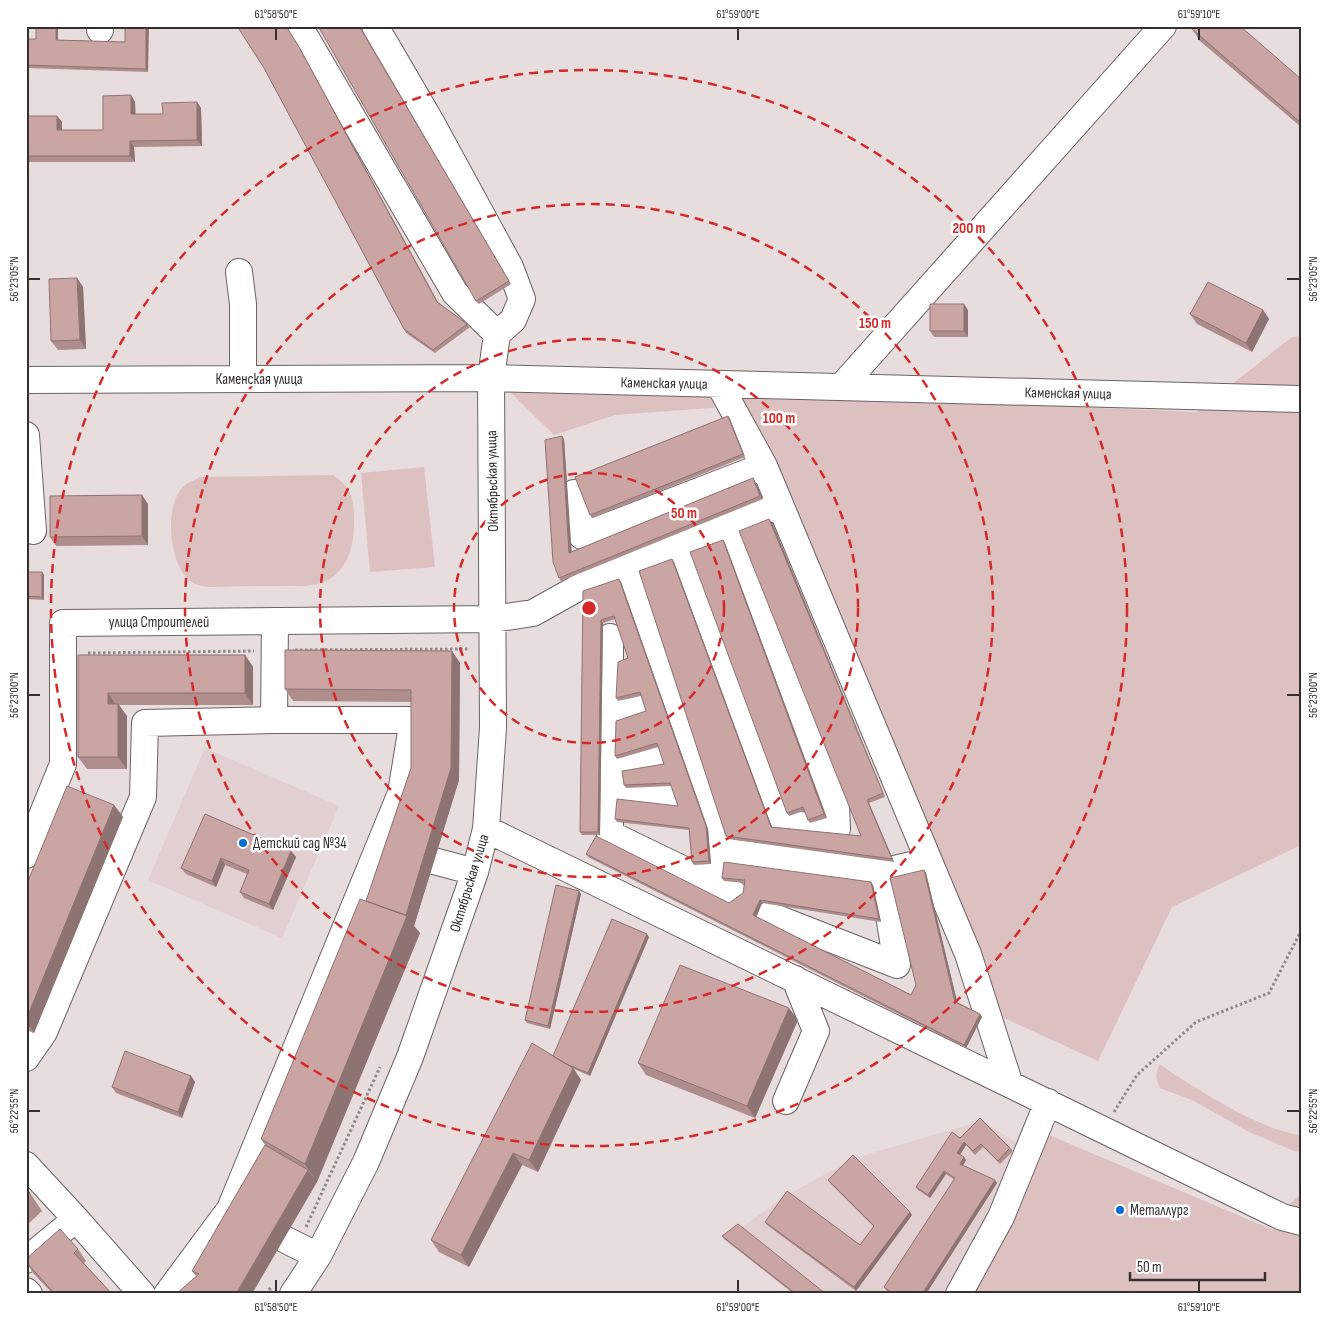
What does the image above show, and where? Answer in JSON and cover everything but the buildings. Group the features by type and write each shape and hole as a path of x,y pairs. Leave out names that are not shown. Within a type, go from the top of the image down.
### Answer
{"street":[{"path":"298,26 455,293 497,334 513,320 522,299 510,267 375,26"},
{"path":"840,387 1163,26"},
{"path":"239,272 243,304 243,379"},
{"name":"Октябрьская улица","path":"293,1294 318,1256 366,1162 410,1058 475,872 486,829 493,728 494,620 491,378 497,334"},
{"name":"Каменская улица","path":"26,380 491,378 1301,399"},
{"path":"719,384 764,466 968,954 1009,1082"},
{"path":"26,435 33,531"},
{"path":"574,493 582,536 764,466"},
{"name":"улица Строителей","path":"26,855 63,764 63,623 494,620 533,613 585,584 780,505"},
{"path":"678,546 781,823 837,829 836,806 729,525"},
{"path":"610,637 610,834 723,888 721,843 627,567"},
{"path":"274,720 275,621"},
{"path":"610,713 636,708"},
{"path":"26,1058 44,1032 143,797 145,723 274,720 412,720 401,793 388,847 235,1212 167,1294"},
{"path":"610,783 654,760"},
{"path":"610,783 671,797"},
{"path":"486,829 1282,1216 1301,1222"},
{"path":"720,851 882,872 929,861"},
{"path":"434,861 475,872"},
{"path":"769,914 896,965 882,872"},
{"path":"786,1101 816,1031 795,979"},
{"path":"959,1294 1001,1217 1048,1102"},
{"path":"26,1165 142,1294"},
{"path":"26,1260 76,1219"},
{"path":"284,1239 318,1256"}],"path":[{"path":"1102,1128 1137,1075 1196,1022 1269,993 1301,931"}],"shaded area":[{"path":"1301,336 1301,845 1172,907 1098,1061 993,1013 738,406 615,415 554,435 505,387 867,398 1196,412 1292,337"},
{"path":"424,467 435,567 370,572 361,473"},
{"path":"333,475 345,485 351,495 354,508 354,534 345,563 340,571 332,577 324,582 309,586 209,587 195,584 182,571 173,548 171,522 176,498 181,489 187,484 200,477"},
{"name":"Детский сад №34","path":"205,748 339,806 282,938 148,880"},
{"path":"1159,1064 1209,1096 1247,1117 1284,1131 1301,1135 1301,1152 1294,1151 1249,1132 1192,1100 1160,1088 1156,1077"},
{"path":"982,1121 1023,1147 950,1294 794,1294 725,1239 789,1194 855,1158"},
{"name":"Металлург","path":"1049,1135 1273,1230 1291,1203 1301,1194 1301,1294 974,1294"}],"place":[{"name":"Детский сад №34","path":"243,843"},
{"name":"Металлург","path":"1120,1210"}]}
